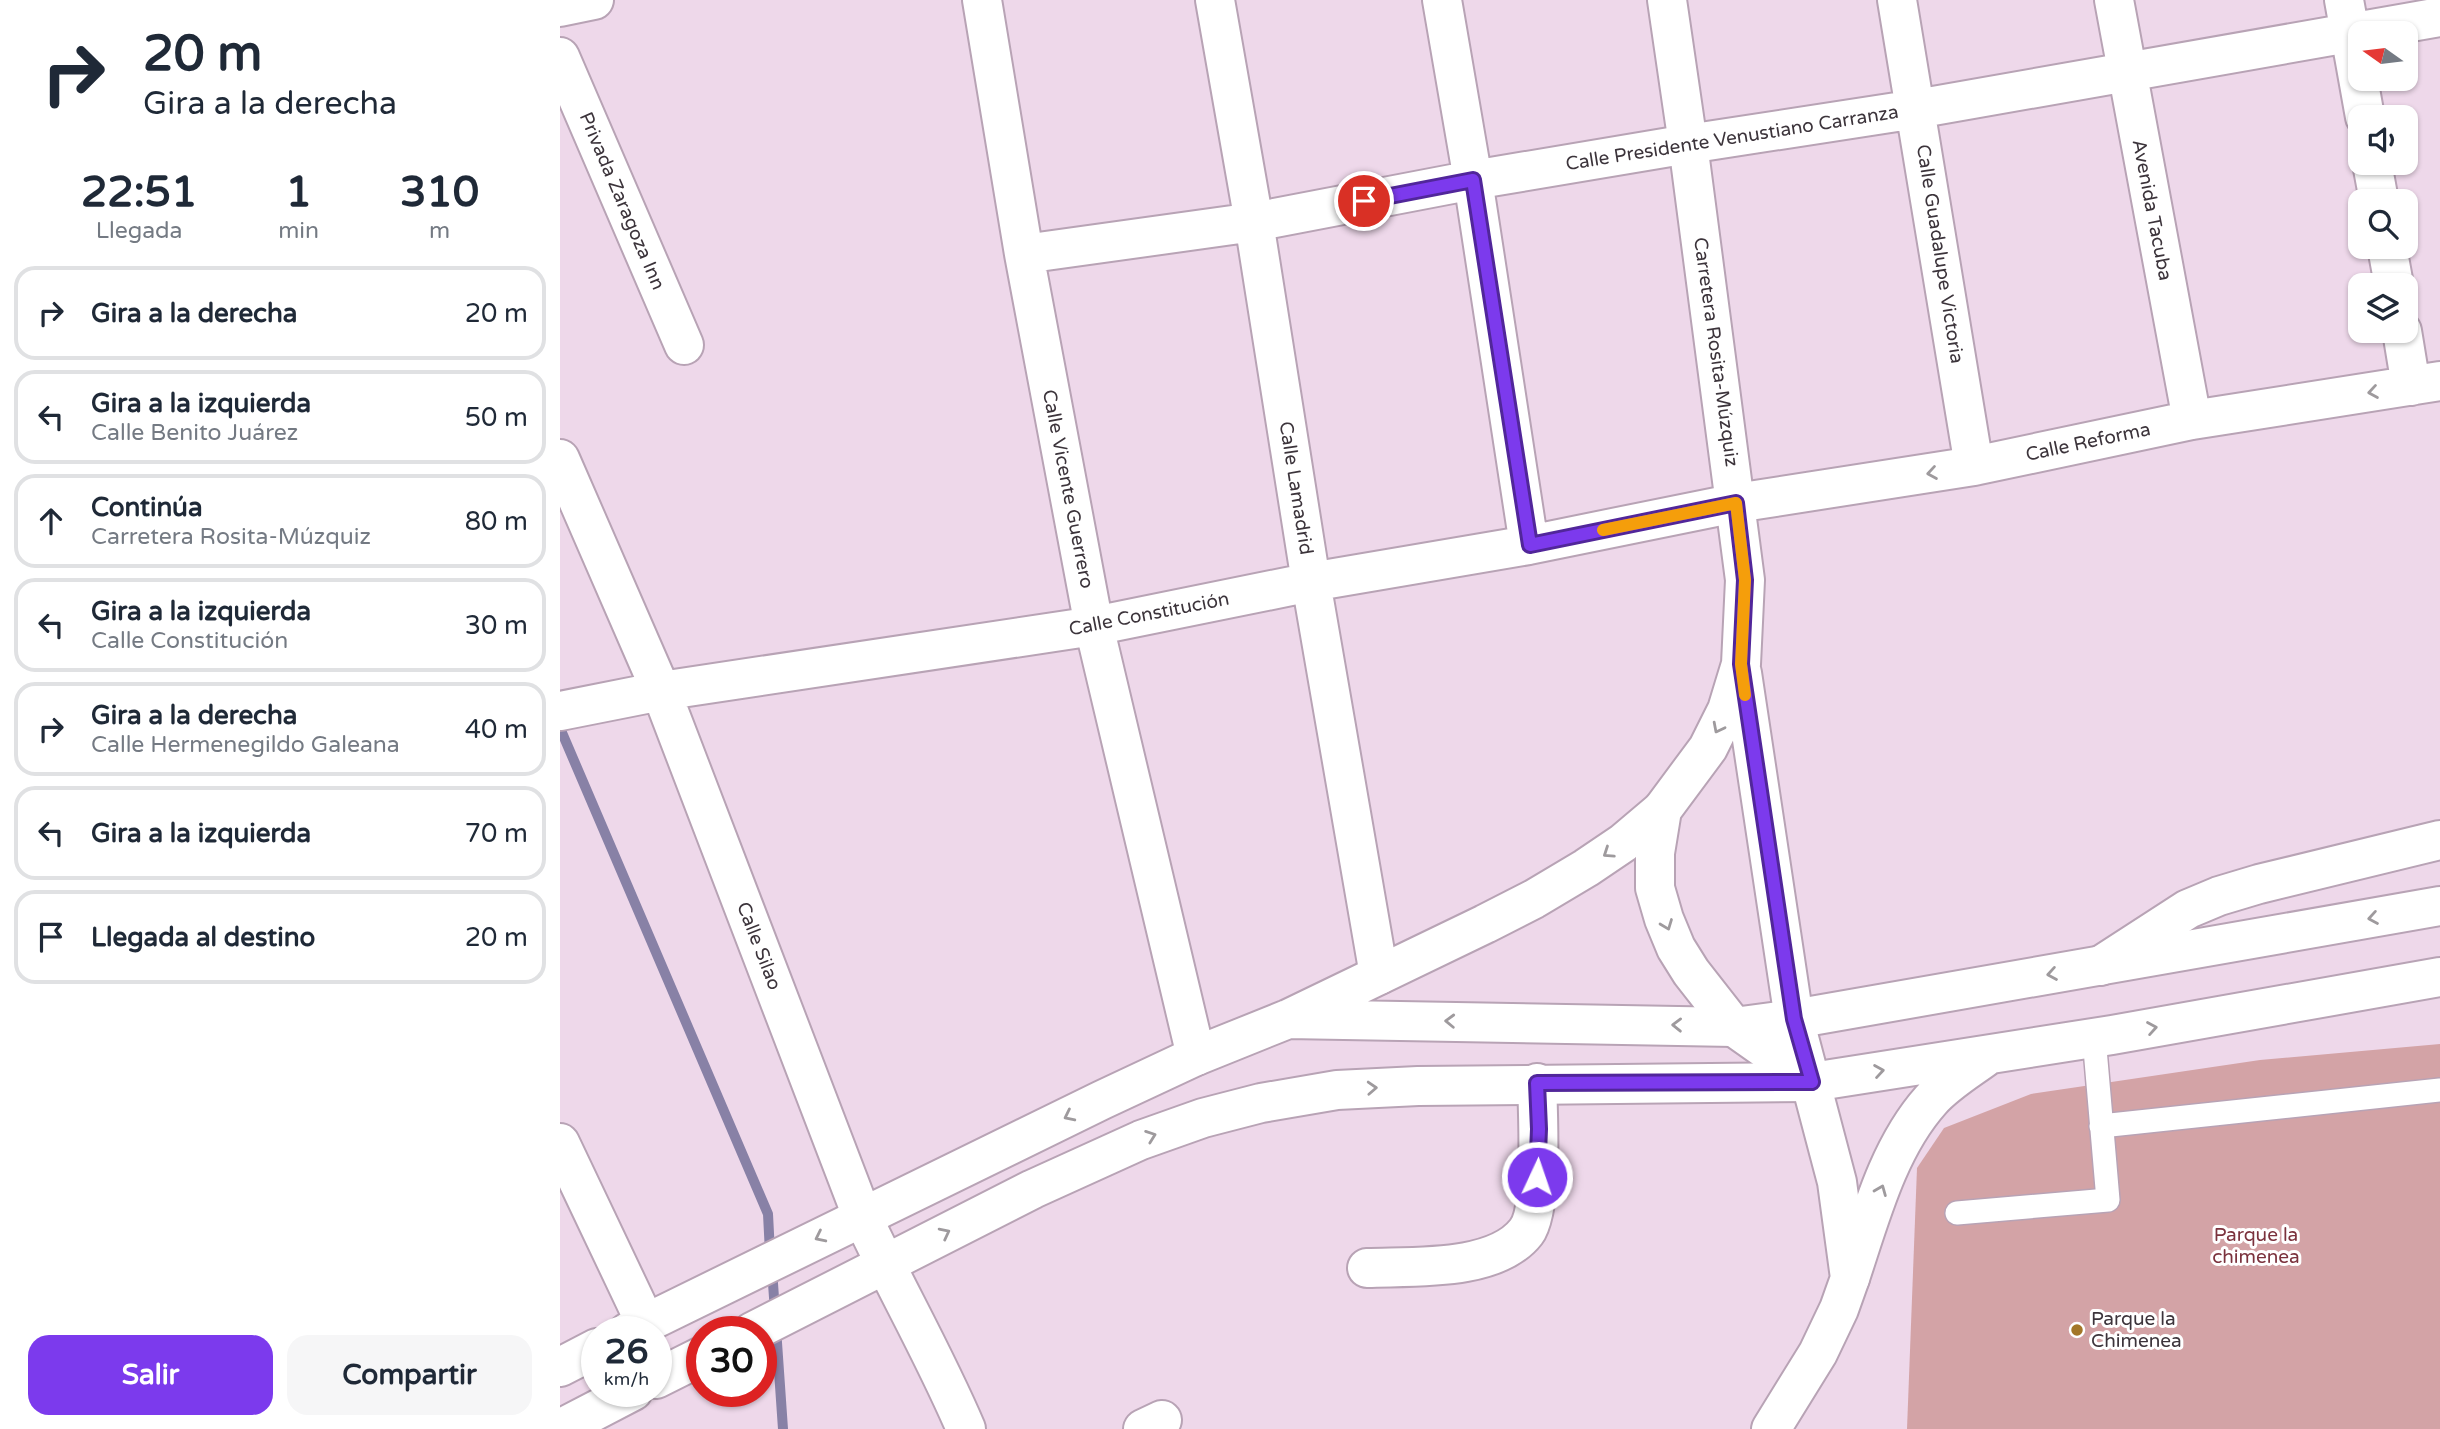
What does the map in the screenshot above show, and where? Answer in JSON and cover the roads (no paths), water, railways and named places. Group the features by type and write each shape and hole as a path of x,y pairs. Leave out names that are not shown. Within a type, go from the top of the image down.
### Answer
{"street":[{"path":"560,7 594,0"},
{"name":"Calle Vicente Guerrero","path":"982,0 1024,254 1094,626 1196,1056"},
{"name":"Calle Lamadrid","path":"1215,0 1379,975"},
{"path":"1442,0 1530,545"},
{"name":"Carretera Rosita-Múzquiz","path":"658,1316 1196,1056 1288,1019 1544,893 1623,843 1662,810 1708,748 1727,710 1741,664 1745,580 1667,0"},
{"name":"Calle Guadalupe Victoria","path":"1897,0 1975,466"},
{"name":"Avenida Tacuba","path":"2114,0 2192,420"},
{"path":"2347,17 2362,105"},
{"name":"Calle Presidente Venustiano Carranza","path":"1024,254 1254,222 1473,180 1916,109 2126,71 2347,17 2440,17"},
{"name":"Privada Zaragoza Inn","path":"560,57 684,345"},
{"path":"2408,343 2426,383"},
{"name":"Calle Reforma","path":"1736,503 1975,466 2192,420 2426,383"},
{"name":"Calle Silao","path":"560,459 661,691 862,1216 944,1378 966,1429"},
{"name":"Calle Constitución","path":"573,709 661,691 1094,626 1311,582 1530,545 1736,503"},
{"path":"1741,664 1794,1019 1837,1182 1850,1278"},
{"path":"1662,810 1656,853 1655,888 1676,948 1691,972 1734,1027 1812,1082"},
{"path":"2100,966 2188,909 2219,896 2440,840"},
{"path":"1288,1019 1734,1027 1794,1019 2440,906"},
{"path":"777,1319 1034,1189 1129,1145 1203,1118 1261,1103 1338,1090 1537,1083 1812,1082 2094,1037 2440,976"},
{"path":"1770,1429 1818,1353 1839,1309 1886,1177 1914,1124 1931,1099 1993,1052"},
{"path":"1367,1268 1462,1263 1491,1256 1527,1231 1536,1200 1539,1129 1537,1083"},
{"path":"560,1143 631,1316"},
{"path":"560,1367 581,1356"},
{"path":"560,1429 602,1407"}],"lane":[{"path":"1957,1213 2108,1200 2094,1037"},
{"path":"2101,1126 2440,1090"}],"waterway":[{"path":"560,728 768,1214 770,1253"},
{"path":"772,1269 775,1312"},
{"path":"777,1342 783,1429"}],"place":[{"name":"Parque la Chimenea","path":"2077,1330"}],"park label":[{"name":"Parque la chimenea","path":"2256,1246"}]}
